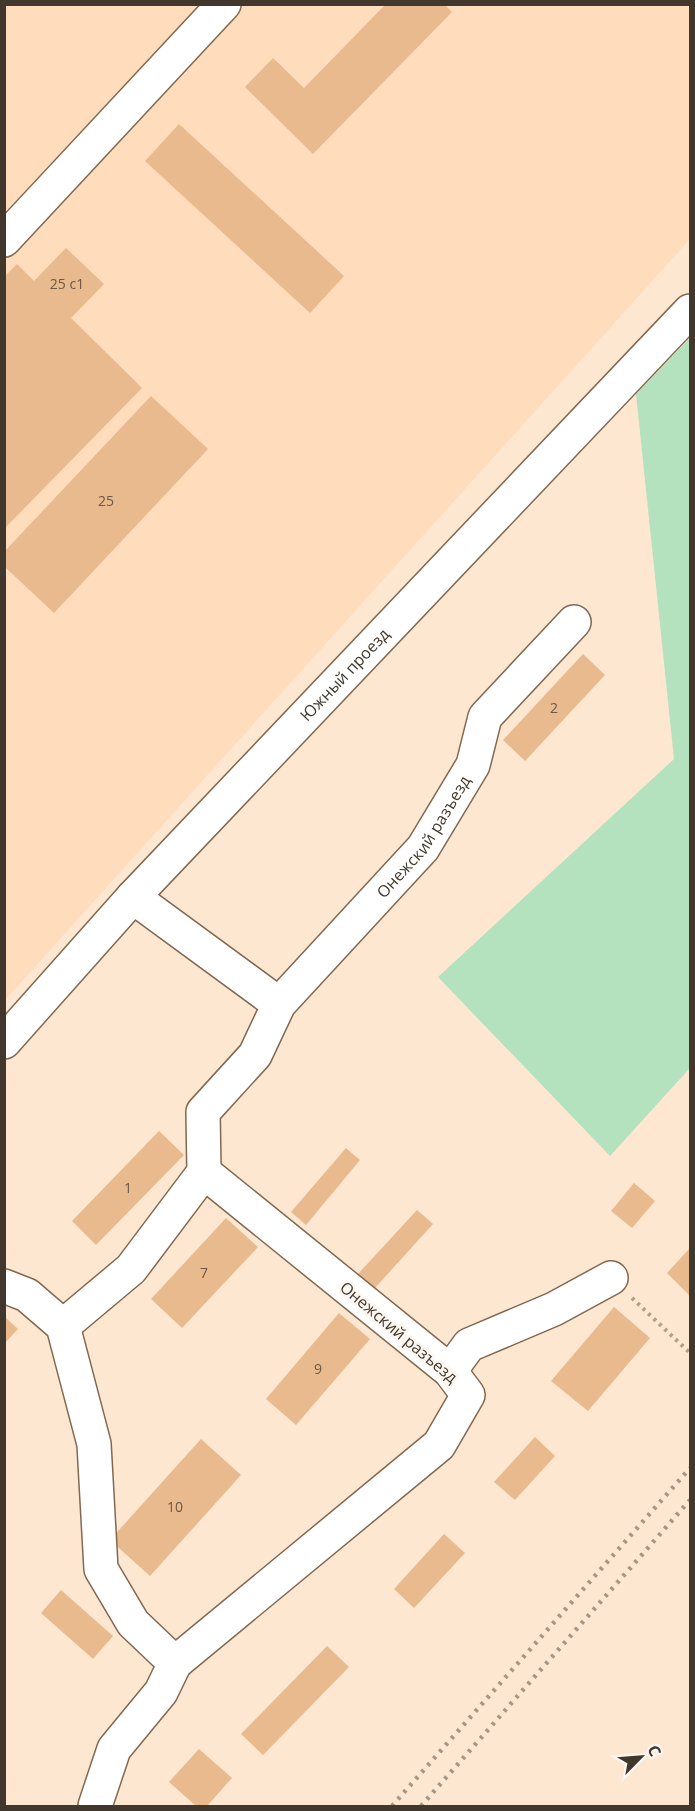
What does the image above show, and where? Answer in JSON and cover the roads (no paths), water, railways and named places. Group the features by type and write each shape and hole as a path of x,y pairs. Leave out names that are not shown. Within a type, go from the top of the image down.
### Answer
{"street":[{"path":"4,240 224,4"},
{"name":"Южный проезд","path":"4,1042 133,897 690,311"},
{"name":"Онежский разъезд","path":"175,1663 439,1445 468,1395 450,1371 204,1172 203,1112 255,1055 279,1005 423,848 473,765 485,717 574,622"},
{"path":"133,897 279,1005"},
{"path":"63,1326 131,1269 204,1172"},
{"path":"450,1371 469,1345 554,1309 611,1278"},
{"path":"4,1286 27,1295 63,1326 93,1444 101,1569 133,1623 175,1663 161,1692 114,1749 95,1806"}],"railway":[{"path":"392,1806 690,1468"},
{"path":"421,1806 690,1500"}]}
